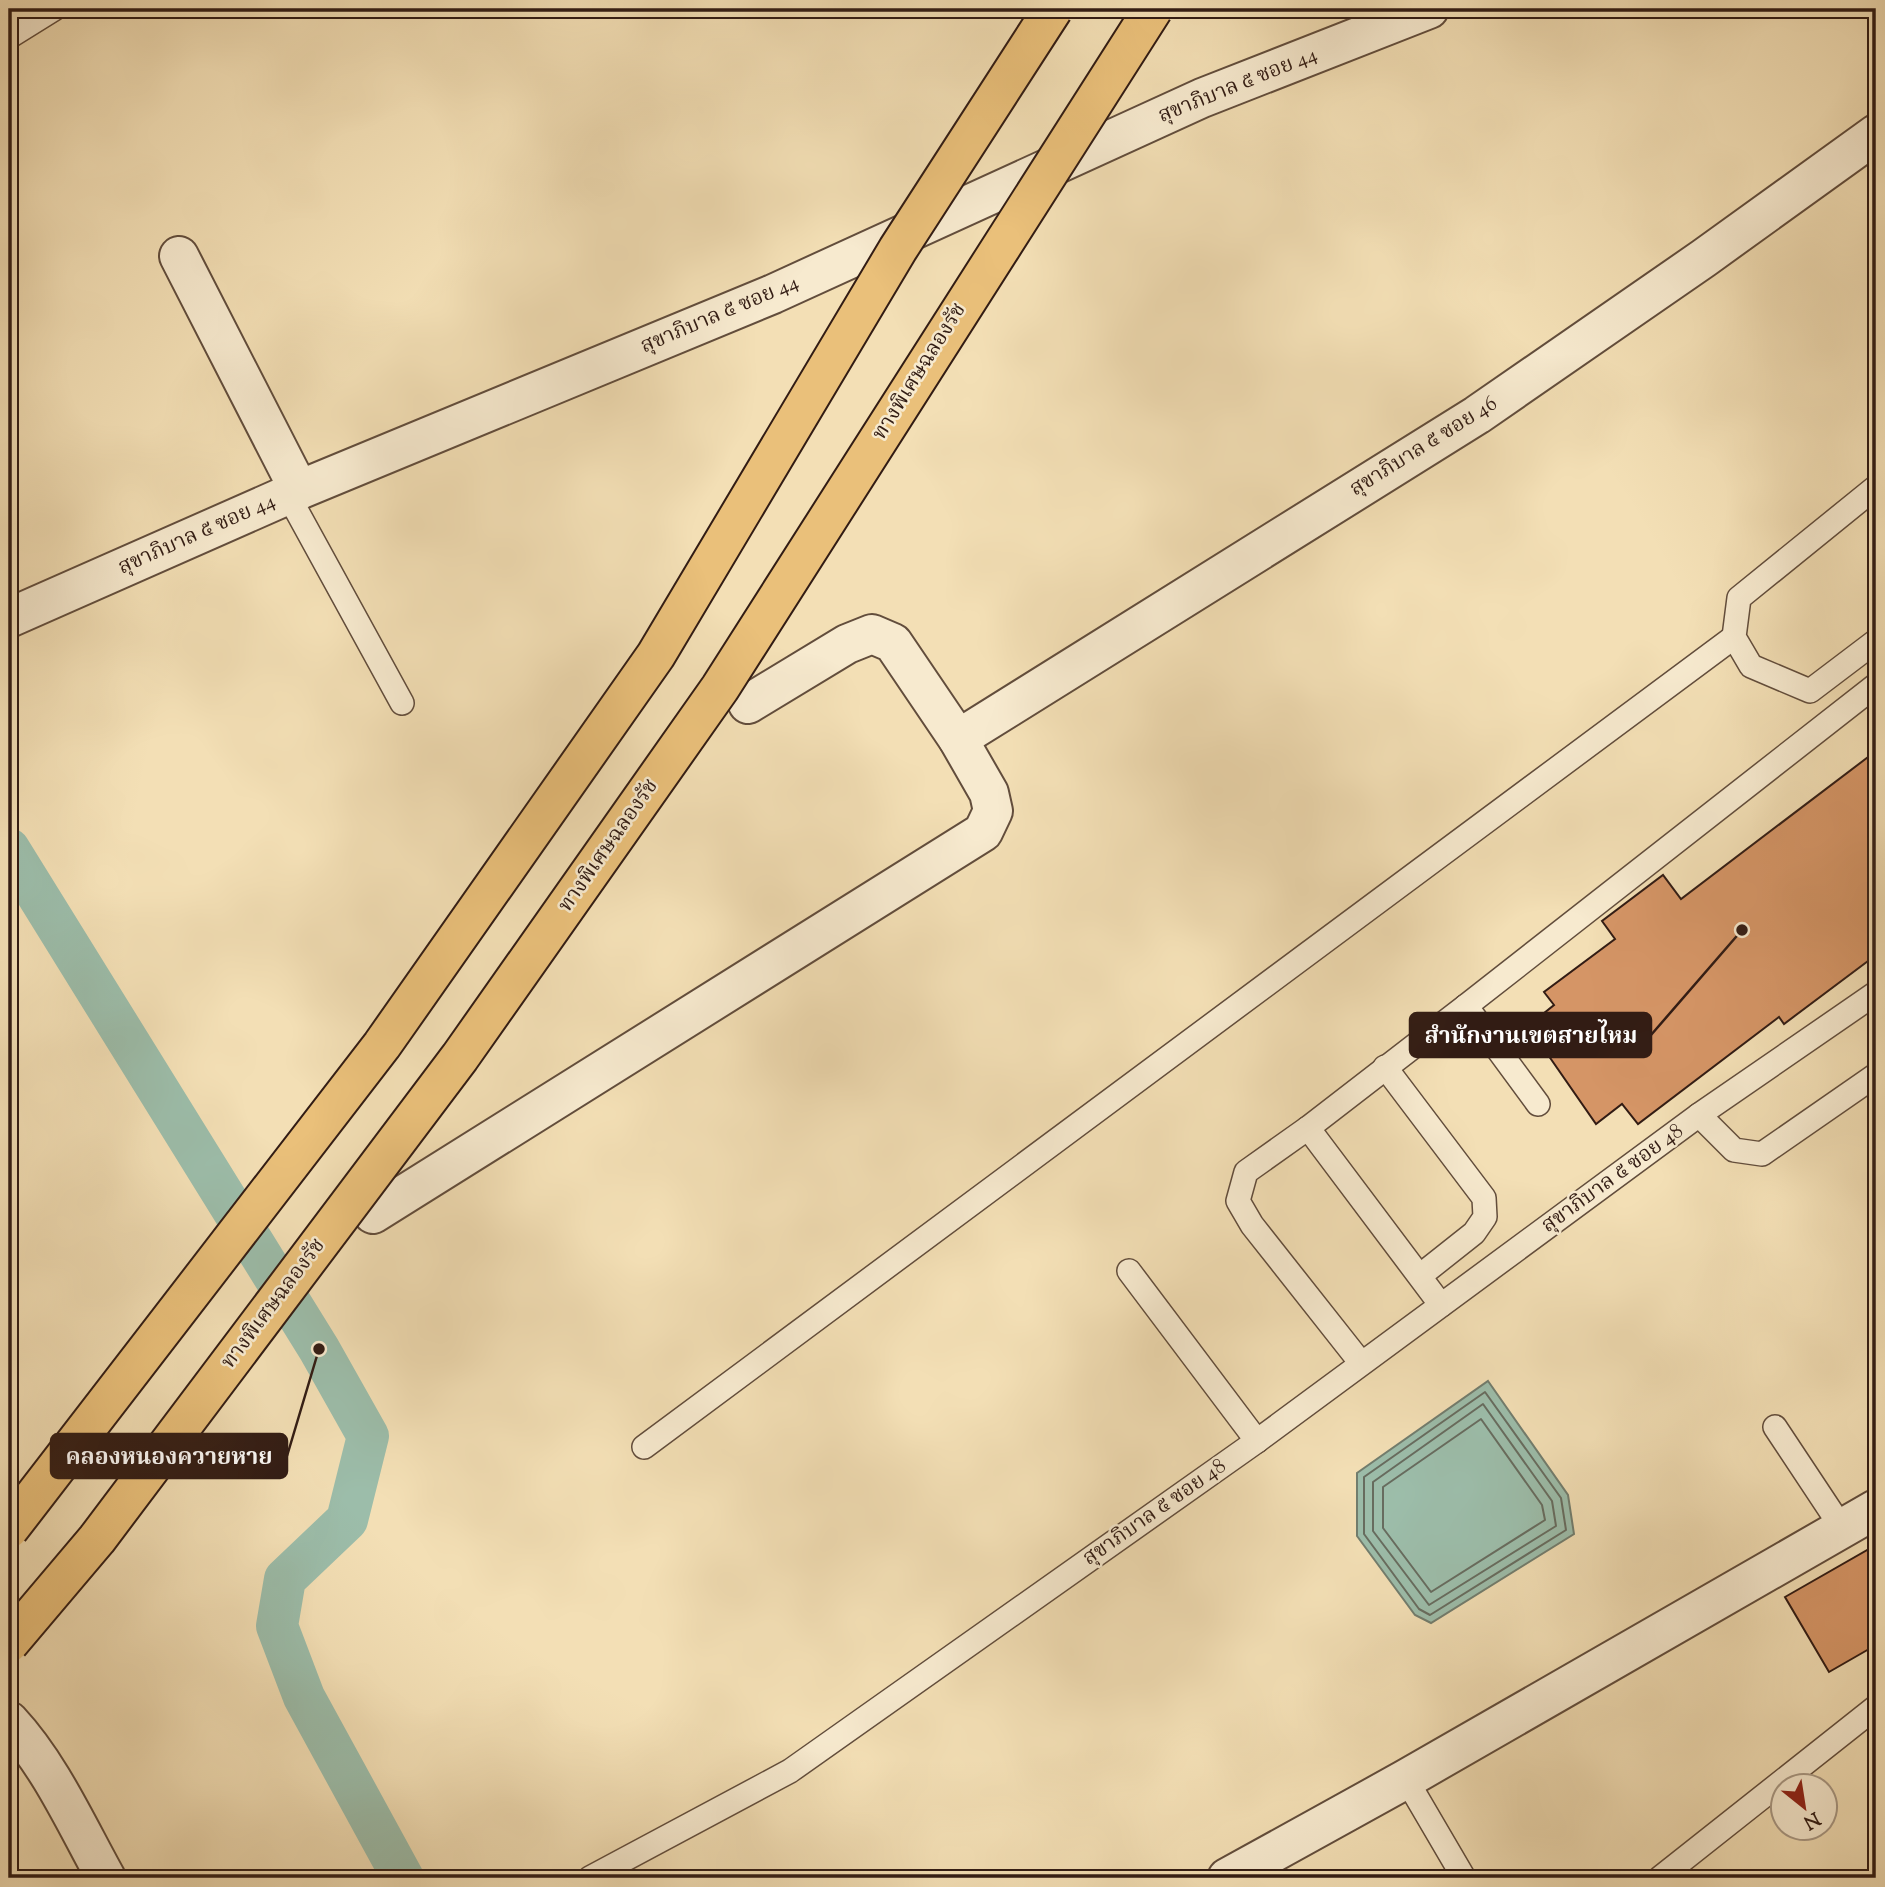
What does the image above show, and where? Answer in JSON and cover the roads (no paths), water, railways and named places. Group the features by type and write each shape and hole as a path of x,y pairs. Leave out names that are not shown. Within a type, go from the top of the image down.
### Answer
{"highway":[{"path":"9,1529 382,1045 656,655 898,249 1053,9"},
{"name":"ทางพิเศษฉลองรัช","path":"9,1643 97,1539 460,1057 720,688 1153,9"}],"street":[{"name":"สุขาภิบาล ๕ ซอย 44","path":"9,618 294,492 773,293 1202,98 1429,9"},
{"name":"สุขาภิบาล ๕ ซอย 46","path":"958,738 1477,415 1704,258 1876,134"},
{"path":"179,256 294,492"},
{"path":"373,1214 982,832 993,811 989,793 958,738 893,643 872,634 847,644 748,704"},
{"path":"1227,1878 1406,1779 1876,1509"},
{"path":"9,1721 22,1735 55,1787 106,1878"}],"lane":[{"path":"9,37 54,9"},
{"path":"1876,487 1739,598 1734,637 1751,666 1810,691 1876,641"},
{"path":"294,492 402,704"},
{"path":"644,1447 1734,637"},
{"path":"1361,1363 1252,1225 1238,1201 1246,1172 1308,1128 1874,691"},
{"name":"สุขาภิบาล ๕ ซอย 48","path":"590,1878 790,1772 1257,1441 1699,1115 1876,993"},
{"path":"1466,1006 1538,1104"},
{"path":"1385,1067 1483,1198 1485,1217 1474,1233 1421,1275"},
{"name":"สุขาภิบาล ๕ ซอย 48","path":"1699,1115 1734,1150 1762,1154 1876,1075"},
{"path":"1308,1128 1441,1305"},
{"path":"1129,1271 1257,1441"},
{"path":"1775,1427 1842,1528"},
{"path":"1660,1878 1876,1707"},
{"path":"1406,1779 1464,1878"}],"water":[{"path":"1488,1381 1568,1495 1574,1534 1431,1623 1415,1615 1357,1536 1357,1473"}],"waterway":[{"path":"9,849 319,1349 368,1436 347,1520 285,1579 277,1626 304,1697 403,1878"}],"place":[{"name":"สำนักงานเขตสายไหม","path":"1742,930"},
{"name":"คลองหนองควายหาย","path":"319,1349"}]}
